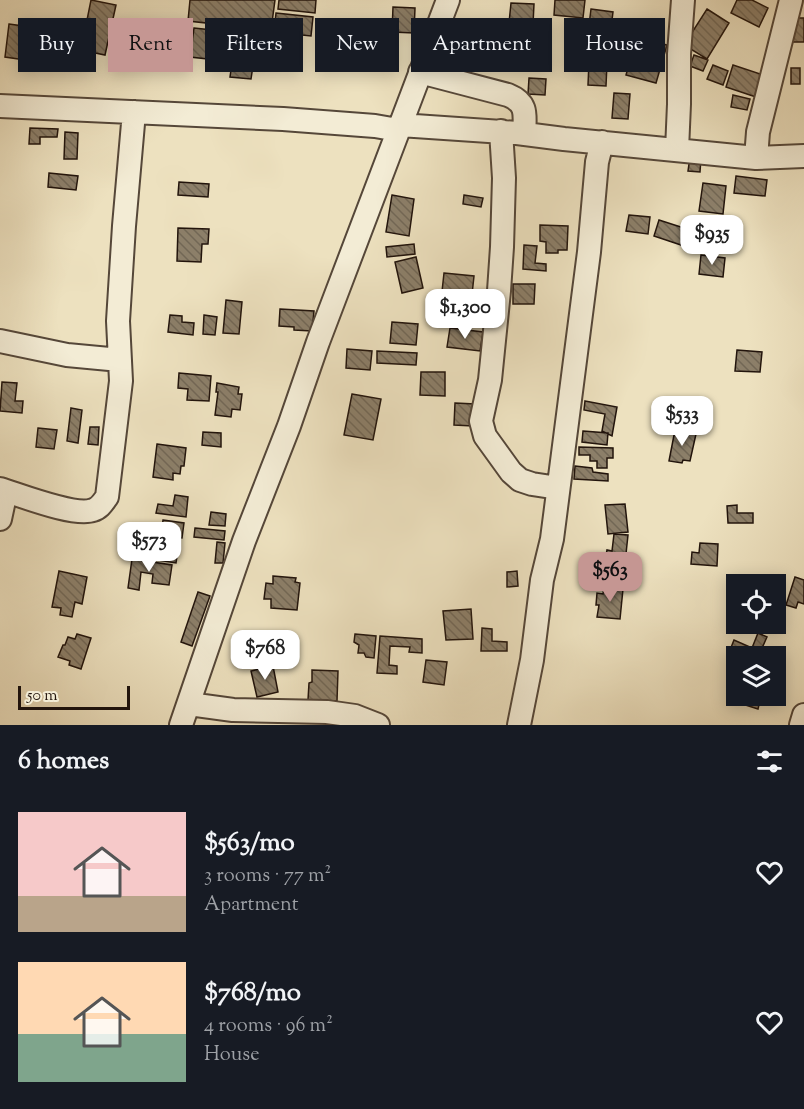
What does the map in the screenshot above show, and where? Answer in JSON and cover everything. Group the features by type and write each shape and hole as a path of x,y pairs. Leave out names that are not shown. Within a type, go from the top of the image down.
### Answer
{"street":[{"path":"441,18 448,0"},
{"path":"677,150 678,54 683,0"},
{"path":"756,158 758,132 791,0"},
{"path":"181,725 244,541 290,426 322,331 420,72 508,95 517,98 522,104 524,111 512,133 504,178 500,291 490,380 481,421 485,436 511,472 520,480 558,488"},
{"path":"0,106 178,113 512,133 756,158 804,156"},
{"path":"0,519 3,490 78,511 93,510 107,497 121,381 118,321 134,112"},
{"path":"518,724 532,660 542,580 552,539 589,252 597,162 602,142"},
{"path":"0,341 67,355 120,360"},
{"path":"189,704 233,710 327,711 355,716 378,725"},
{"path":"801,725 804,715"}],"building":[{"path":"91,0 116,5 113,18 108,18 108,41 105,55 96,53 96,18 87,18"},
{"path":"190,0 275,0 273,18 205,18 205,23 193,22 193,18 188,18"},
{"path":"279,0 316,0 315,13 278,9"},
{"path":"555,0 585,0 583,18 554,15"},
{"path":"737,0 752,0 768,8 759,27 731,13"},
{"path":"511,3 534,4 533,18 510,18"},
{"path":"393,7 415,8 415,18 411,18 411,33 399,32 399,18 393,18"},
{"path":"591,9 613,12 612,18 590,18"},
{"path":"707,9 729,23 707,59 684,45"},
{"path":"276,13 313,17 311,36 303,35 303,18 275,18"},
{"path":"792,18 804,18 804,42 792,42"},
{"path":"9,24 18,25 18,59 5,57"},
{"path":"194,28 205,29 205,59 193,57"},
{"path":"694,55 708,60 703,71 690,66"},
{"path":"713,65 728,71 723,85 707,79"},
{"path":"733,65 766,76 759,98 726,87"},
{"path":"791,68 800,68 800,84 791,84"},
{"path":"231,72 252,72 251,79 230,77"},
{"path":"589,72 607,72 606,86 588,85"},
{"path":"627,72 659,72 656,83 626,75"},
{"path":"529,78 546,79 545,95 528,94"},
{"path":"614,93 630,94 628,119 612,118"},
{"path":"733,95 750,99 747,110 731,107"},
{"path":"30,128 58,129 57,137 40,137 40,144 29,144"},
{"path":"65,132 78,133 77,159 64,159"},
{"path":"690,157 701,158 700,172 688,171"},
{"path":"49,173 78,176 76,190 48,187"},
{"path":"736,176 767,180 765,196 734,193"},
{"path":"179,182 209,184 208,197 178,195"},
{"path":"703,183 726,186 723,214 699,211"},
{"path":"392,195 414,199 409,236 386,232"},
{"path":"464,195 483,198 481,207 463,204"},
{"path":"629,215 650,217 648,234 626,231"},
{"path":"659,220 687,229 681,245 654,236"},
{"path":"540,225 568,226 567,250 546,253 546,242 540,241"},
{"path":"178,228 209,229 208,244 202,244 201,262 177,261"},
{"path":"414,244 415,254 387,257 386,247"},
{"path":"524,245 537,246 535,263 546,264 546,271 523,269"},
{"path":"701,255 725,258 723,277 699,274"},
{"path":"416,257 423,288 402,293 395,262"},
{"path":"444,273 474,276 471,304 441,301"},
{"path":"513,284 535,284 534,304 513,304"},
{"path":"226,300 242,302 239,334 223,333"},
{"path":"467,307 489,307 489,319 467,319"},
{"path":"280,309 314,311 312,331 279,326"},
{"path":"170,315 182,316 182,322 194,323 193,335 168,332"},
{"path":"204,315 217,317 215,335 203,334"},
{"path":"392,322 418,324 416,345 390,343"},
{"path":"450,328 483,332 480,351 447,347"},
{"path":"347,349 372,351 370,370 346,368"},
{"path":"737,350 762,352 760,372 735,371"},
{"path":"377,351 417,353 416,365 377,363"},
{"path":"421,372 445,372 445,396 420,395"},
{"path":"179,373 211,376 209,401 187,400 188,389 178,388"},
{"path":"2,382 17,383 15,401 23,401 22,413 0,411"},
{"path":"217,383 239,387 238,394 242,394 240,410 232,409 231,417 215,415"},
{"path":"352,394 381,399 373,440 344,435"},
{"path":"585,401 617,407 612,436 602,431 605,414 584,410"},
{"path":"455,403 475,404 473,426 454,425"},
{"path":"71,408 82,410 78,443 67,441"},
{"path":"90,427 99,427 98,445 88,444"},
{"path":"38,428 57,430 54,449 36,447"},
{"path":"675,430 696,434 690,461 683,460 682,463 669,461"},
{"path":"583,431 608,433 607,445 582,442"},
{"path":"203,432 221,433 221,447 202,445"},
{"path":"157,444 186,448 184,466 181,466 180,474 173,473 173,480 153,477"},
{"path":"579,447 613,448 613,458 607,458 607,468 597,468 597,461 590,461 590,455 579,455"},
{"path":"575,466 592,468 593,472 608,474 608,481 574,479"},
{"path":"175,495 188,497 186,517 156,513 158,504 173,506"},
{"path":"625,504 628,532 608,534 605,505"},
{"path":"737,505 737,513 753,513 753,523 728,523 727,506"},
{"path":"211,512 226,514 225,526 209,525"},
{"path":"163,520 184,523 182,538 171,537 172,529 162,528"},
{"path":"195,528 225,531 224,540 194,537"},
{"path":"614,534 628,535 625,563 605,561 607,550 612,551"},
{"path":"160,539 179,542 176,563 132,556 134,545 159,549"},
{"path":"217,542 225,543 223,563 215,563"},
{"path":"700,543 718,544 717,566 691,564 692,552 699,553"},
{"path":"132,559 172,565 169,585 152,583 153,574 141,572 139,590 128,588"},
{"path":"59,571 87,577 82,604 75,602 72,617 60,615 61,608 52,607"},
{"path":"517,571 518,586 507,587 507,572"},
{"path":"273,576 296,578 295,582 300,583 297,610 271,608 271,599 264,599 266,583 273,584"},
{"path":"795,577 804,580 804,604 798,602 796,608 786,605"},
{"path":"604,587 623,589 620,619 597,617 599,605 596,605 597,593 603,594"},
{"path":"198,592 210,596 192,646 181,642"},
{"path":"471,609 473,639 446,640 443,611"},
{"path":"482,628 492,629 492,641 507,642 507,651 481,651"},
{"path":"77,634 91,638 81,669 69,665 70,661 58,657 68,637 75,639"},
{"path":"355,634 376,636 374,658 358,653 359,645 354,642"},
{"path":"758,634 767,637 763,646 753,646"},
{"path":"380,636 422,639 422,653 409,652 410,647 390,646 389,665 397,666 397,674 377,673"},
{"path":"734,640 748,646 732,646"},
{"path":"426,660 447,662 444,685 423,682"},
{"path":"273,666 278,692 257,697 251,671"},
{"path":"312,670 338,671 337,701 308,700"}]}
